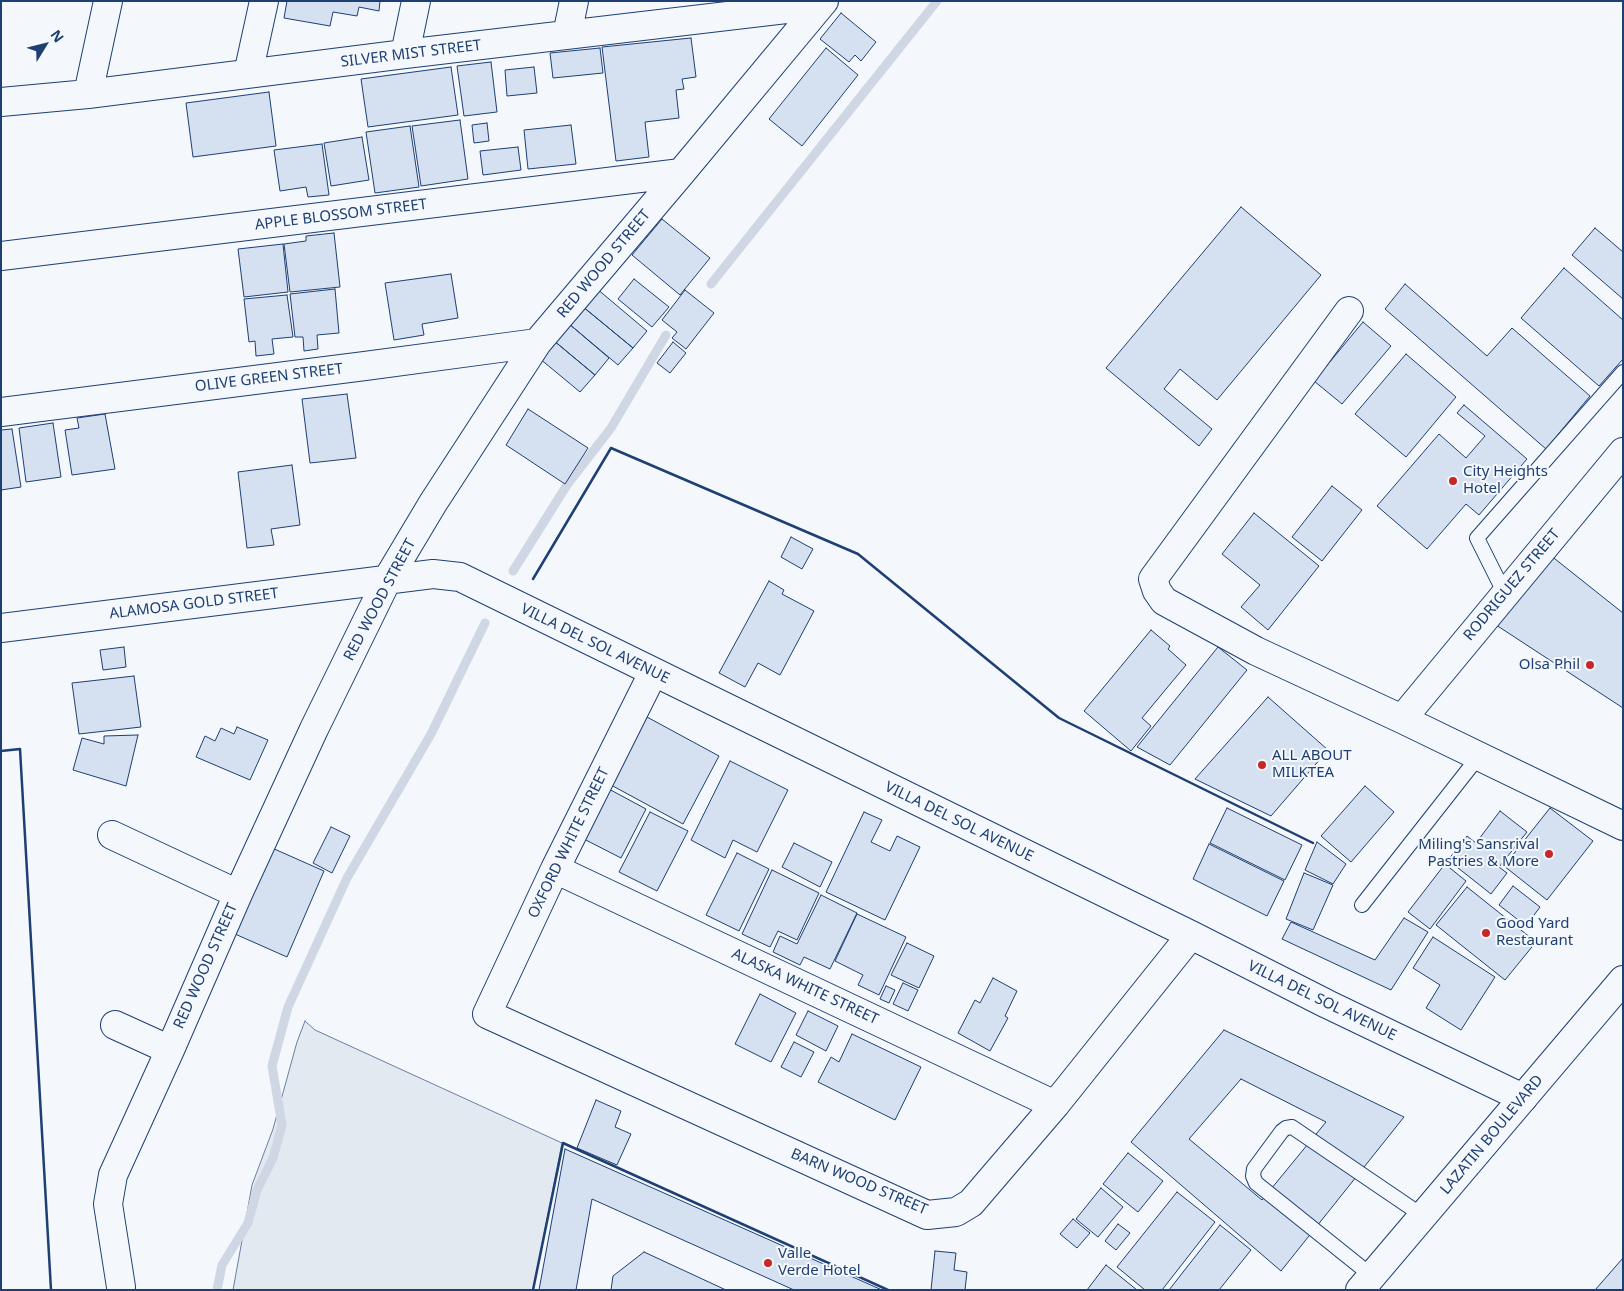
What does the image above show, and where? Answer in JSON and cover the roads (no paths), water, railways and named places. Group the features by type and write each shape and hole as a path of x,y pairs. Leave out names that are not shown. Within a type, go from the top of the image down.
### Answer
{"street":[{"path":"88,94 108,1"},
{"path":"248,74 264,1"},
{"path":"405,54 416,1"},
{"path":"567,35 574,1"},
{"name":"SILVER MIST STREET","path":"1,102 88,94 822,3"},
{"name":"RED WOOD STREET","path":"121,1287 108,1204 112,1175 170,1050 238,894 314,730 387,580 433,503 537,343 681,174 822,3"},
{"name":"APPLE BLOSSOM STREET","path":"1,256 681,174"},
{"path":"1349,311 1153,579 1157,591 1164,601 1256,651 1623,826"},
{"name":"OLIVE GREEN STREET","path":"1,412 537,343"},
{"name":"RODRIGUEZ STREET","path":"1402,719 1623,452"},
{"name":"VILLA DEL SOL AVENUE","path":"387,580 433,574 460,577 1191,935 1327,1004 1523,1098"},
{"name":"ALAMOSA GOLD STREET","path":"1,628 387,580"},
{"name":"OXFORD WHITE STREET","path":"487,1014 555,870 653,673"},
{"path":"112,835 238,894"},
{"name":"ALASKA WHITE STREET","path":"555,870 1055,1105"},
{"name":"BARN WOOD STREET","path":"487,1014 926,1215 956,1212 971,1202 1055,1105 1191,935"},
{"name":"LAZATIN BOULEVARD","path":"1366,1283 1623,980"},
{"path":"115,1025 170,1050"}],"lane":[{"path":"1505,594 1477,538 1623,372"},
{"path":"1362,905 1479,756"},
{"path":"1366,1283 1256,1183 1253,1176 1254,1168 1282,1132 1286,1128 1292,1127 1424,1216"}],"waterway":[{"path":"711,284 937,1"},
{"path":"513,571 567,485 611,428 666,335"},
{"path":"217,1290 222,1265 248,1223 257,1190 273,1158 282,1125 272,1066 288,1007 347,878 431,734 485,623"}],"place":[{"name":"City Heights Hotel","path":"1453,481"},
{"name":"Olsa Phil","path":"1590,665"},
{"name":"ALL ABOUT MILKTEA","path":"1262,765"},
{"name":"Miling's Sansrival Pastries & More","path":"1549,854"},
{"name":"Good Yard Restaurant","path":"1486,933"},
{"name":"Valle Verde Hotel","path":"768,1263"}]}
